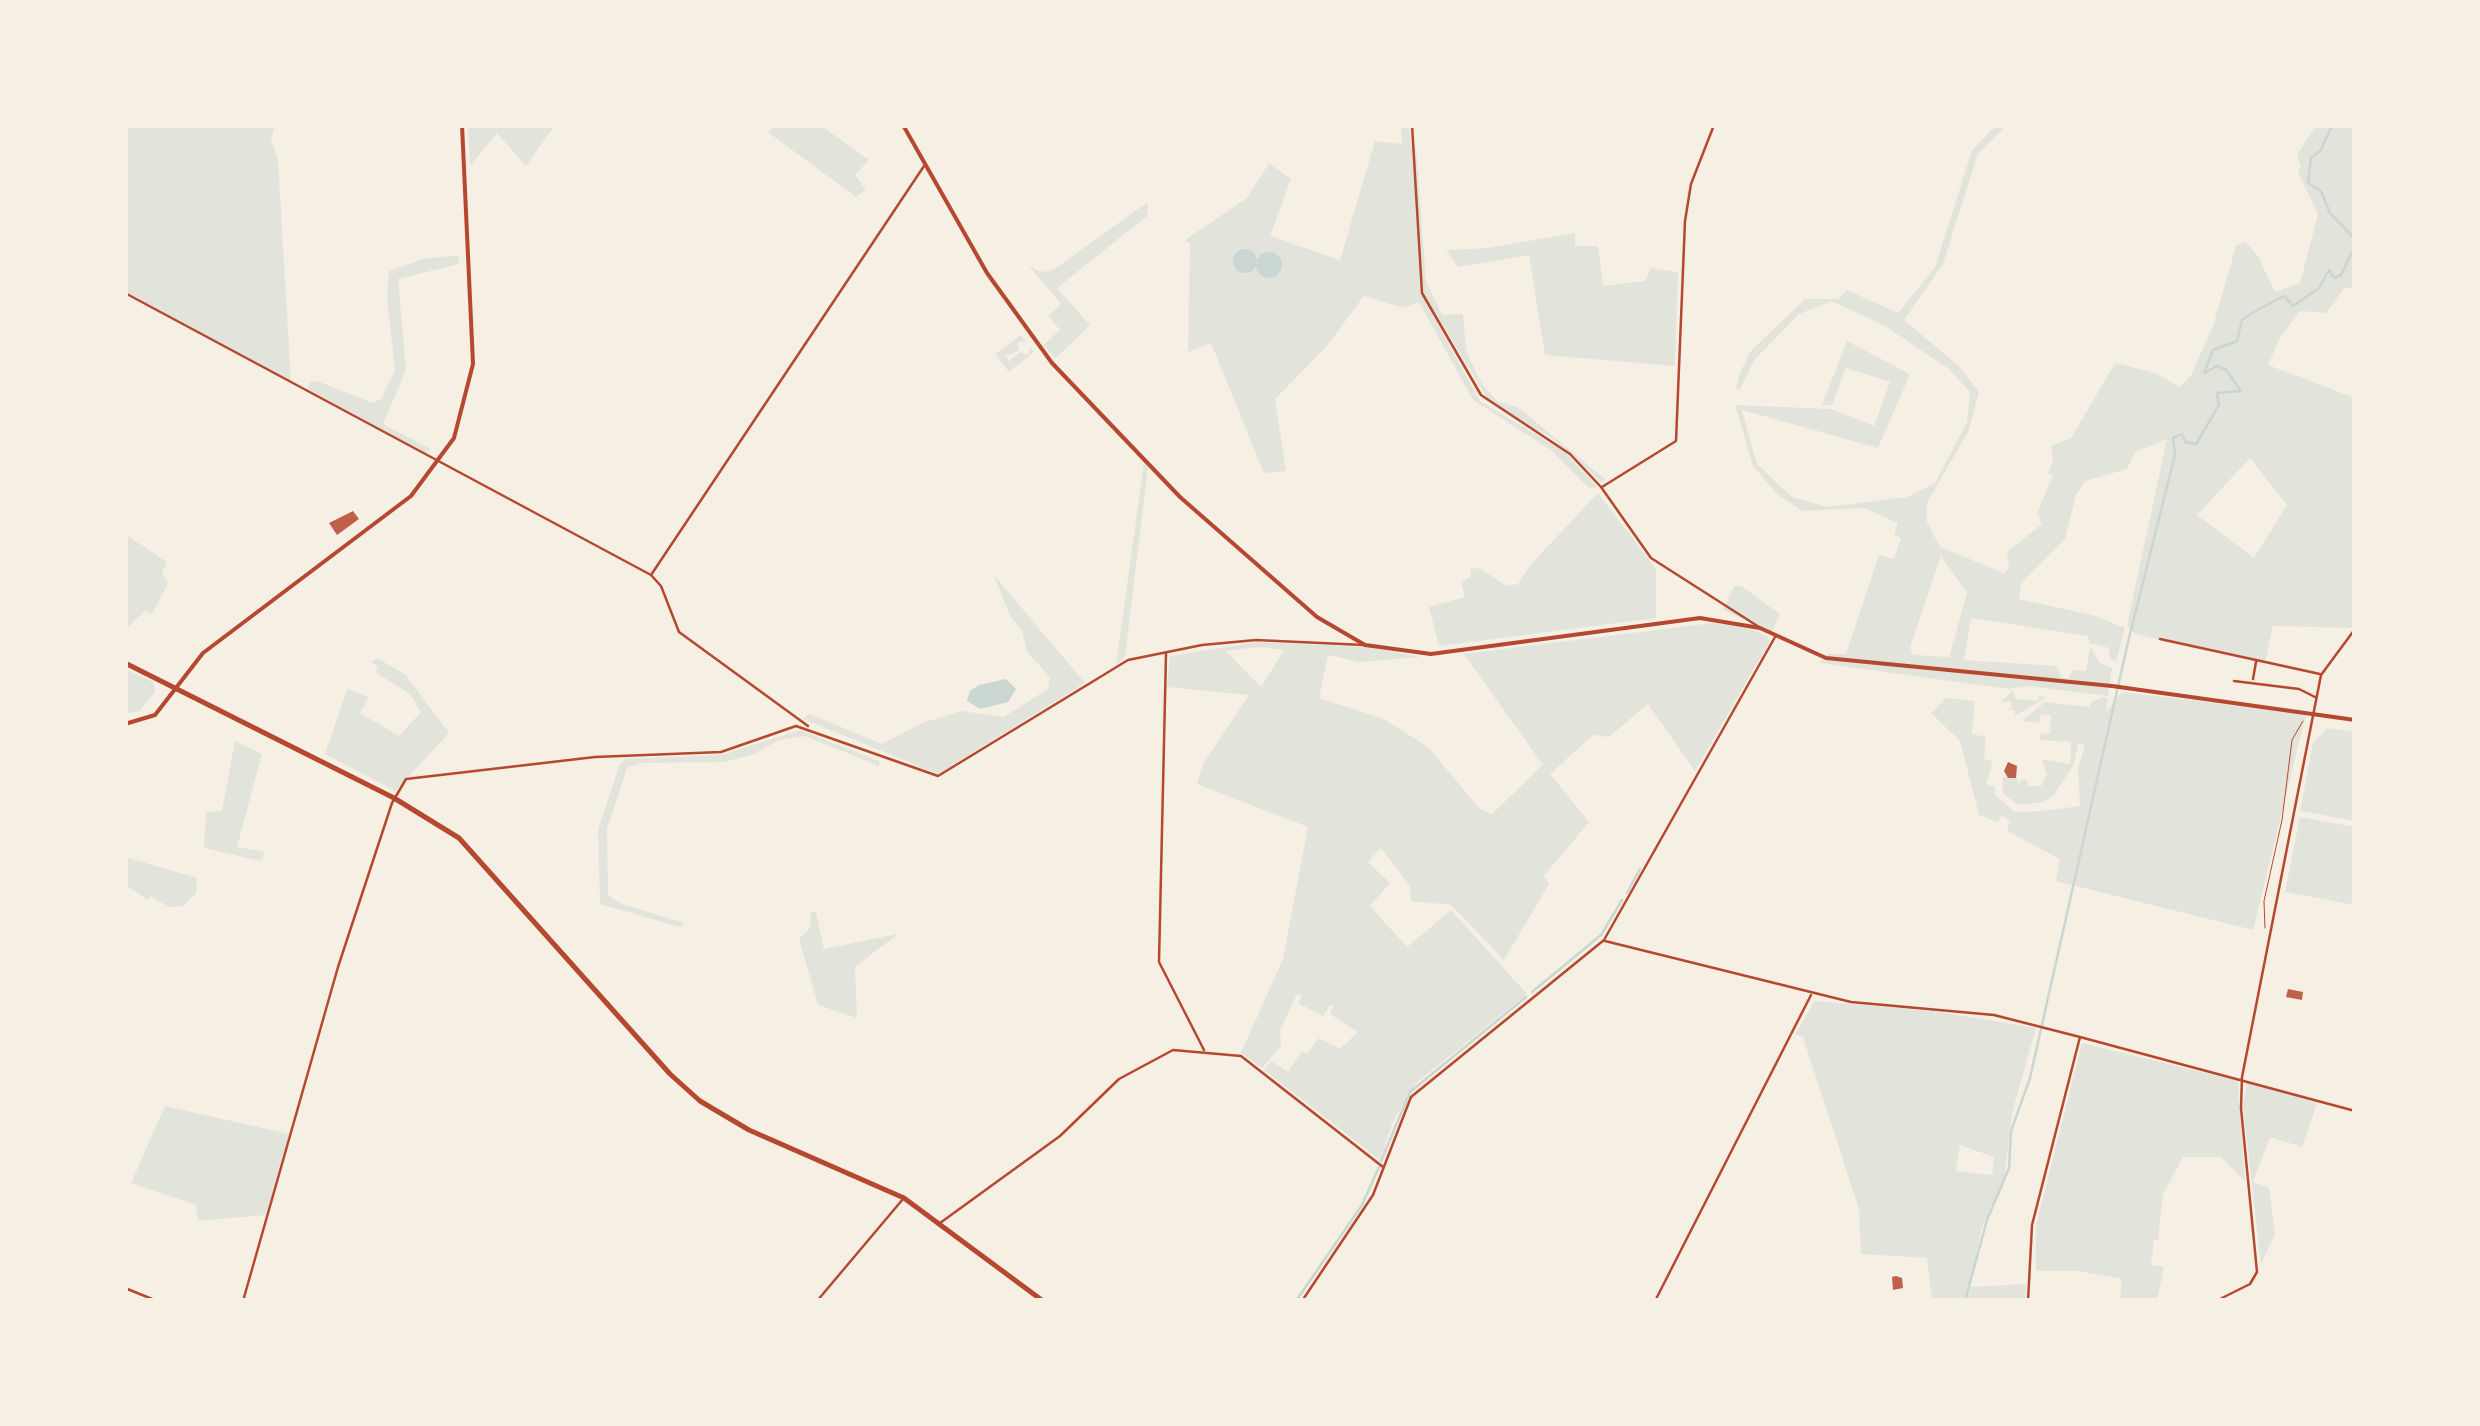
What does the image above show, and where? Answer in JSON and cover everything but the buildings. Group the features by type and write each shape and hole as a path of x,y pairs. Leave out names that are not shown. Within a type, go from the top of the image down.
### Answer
{"main road":[{"path":"125,663 426,815 475,852 670,1074 700,1101 749,1130 859,1174 904,1198 1044,1301"}],"street":[{"path":"125,724 154,715 203,654 400,504 440,462 464,414 474,364 462,125"},
{"path":"903,125 1010,311 1052,363 1180,497 1317,617 1365,645"},
{"path":"1412,125 1422,294 1480,395 1550,438 1602,488 1651,558 1760,628 1826,658 2112,686 2355,720"},
{"path":"1602,488 1676,441 1685,221 1691,184 1714,125"},
{"path":"651,576 925,165"},
{"path":"125,293 651,576 661,586 680,632 809,727 938,776 1114,668 1166,652 1256,640 1351,648 1365,645 1430,654 1700,618 1760,628"},
{"path":"2216,1301 2250,1284 2258,1272 2241,1108 2242,1078 2316,698 2322,675 2355,629"},
{"path":"1302,1301 1374,1195 1405,1107 1418,1089 1604,940 1776,636"},
{"path":"2160,639 2322,675"},
{"path":"1166,652 1159,962 1206,1052"},
{"path":"2253,680 2256,661"},
{"path":"2234,681 2253,680 2300,689 2316,698"},
{"path":"243,1301 338,967 402,783 414,777 469,774 595,757 721,752 780,731 809,727"},
{"path":"1604,940 1851,1002 1937,1007 2034,1024 2355,1111"},
{"path":"1655,1301 1812,994"},
{"path":"2028,1301 2032,1226 2080,1037"},
{"path":"940,1223 1060,1136 1119,1079 1174,1050 1241,1056 1384,1168"},
{"path":"817,1301 904,1198"},
{"path":"125,1288 157,1301"}],"path":[{"path":"2266,933 2264,901 2282,820 2294,730 2312,716"}],"shaded area":[{"path":"125,125 275,125 271,139 278,159 291,382 125,291"},
{"path":"468,125 555,125 526,166 497,133 470,166"},
{"path":"774,125 820,125 869,160 855,175 866,190 856,197 769,133"},
{"path":"1401,125 1409,125 1411,145 1416,147 1426,281 1442,315 1463,314 1466,349 1479,380 1497,401 1519,408 1606,480 1601,482 1555,440 1491,404 1436,314 1433,316 1480,401 1565,452 1597,487 1590,489 1551,450 1473,400 1419,302 1403,308 1364,296 1326,347 1275,399 1286,471 1264,473 1211,343 1188,352 1190,244 1185,240 1247,198 1269,163 1291,179 1270,236 1340,260 1375,141 1402,144"},
{"path":"1996,125 2007,125 1978,154 1943,264 1904,320 1960,367 1979,392 1969,430 1927,503 1927,522 1940,547 2004,573 2009,568 2007,552 2042,524 2037,513 2053,475 2048,473 2053,461 2051,446 2071,438 2115,363 2155,373 2180,387 2191,375 2213,326 2236,246 2246,242 2258,256 2275,292 2300,283 2318,214 2298,172 2301,167 2297,155 2316,125 2355,125 2355,290 2345,287 2326,313 2300,311 2280,338 2268,365 2355,398 2355,624 2351,628 2273,626 2265,663 2135,634 2127,625 2167,439 2135,452 2127,469 2085,481 2076,495 2065,539 2021,583 2019,599 2096,616 2125,628 2116,661 2110,659 2109,648 2090,643 2088,636 1971,618 1964,660 2057,666 2061,677 2069,679 2072,670 2086,671 2090,647 2100,663 2112,668 2108,696 2027,686 2009,689 1819,663 1828,654 1846,654 1879,555 1894,559 1901,538 1894,535 1898,523 1864,508 1803,511 1778,495 1753,466 1735,405 1831,409 1874,426 1890,382 1846,368 1832,405 1822,405 1847,341 1910,374 1878,448 1742,410 1757,464 1792,497 1827,507 1907,497 1935,483 1967,422 1970,392 1949,369 1885,326 1832,301 1799,314 1755,359 1740,389 1736,389 1740,373 1750,352 1805,299 1838,299 1847,290 1898,313 1935,267 1972,150","holes":["2250,458 2287,505 2254,558 2197,515","1941,556 1967,593 1949,657 1913,655 1910,647"]},
{"path":"1148,202 1147,216 1057,288 1090,325 1056,358 1043,345 1060,330 1048,316 1061,304 1029,266 1041,272 1053,270"},
{"path":"1575,233 1575,246 1598,246 1603,286 1645,281 1651,268 1678,272 1675,366 1545,355 1529,255 1458,267 1446,250 1488,248"},
{"path":"1245,249 1254,252 1254,270 1245,273 1236,270 1233,261 1236,252"},
{"path":"1269,252 1278,256 1282,265 1278,274 1269,278 1260,274 1256,265 1260,256"},
{"path":"458,255 459,264 398,279 406,370 383,424 431,449 426,453 308,389 310,382 317,381 373,403 381,399 395,370 387,298 389,271 423,259"},
{"path":"1021,335 1026,342 1018,342 1019,350 1005,356 1009,361 1020,352 1028,355 1030,347 1034,352 1009,372 995,354"},
{"path":"1144,463 1148,467 1125,657 1116,664"},
{"path":"1598,493 1656,569 1656,618 1439,646 1429,607 1465,597 1461,582 1471,577 1470,569 1479,568 1507,586 1518,584 1531,564"},
{"path":"125,534 167,562 162,572 168,583 152,614 145,611 127,628"},
{"path":"994,575 1085,683 938,774 803,719 810,714 882,744 922,723 961,711 1004,717 1048,689 1050,677 1027,652 1022,630 1010,616"},
{"path":"1734,586 1741,586 1780,614 1772,632 1723,610"},
{"path":"1712,623 1745,627 1770,641 1695,771 1648,704 1609,737 1593,735 1550,774 1589,822 1544,876 1549,884 1504,960 1451,905 1411,901 1410,886 1381,848 1368,862 1390,883 1370,906 1407,947 1451,910 1527,994 1417,1082 1393,1121 1380,1160 1264,1070 1271,1061 1288,1072 1301,1052 1307,1054 1319,1038 1340,1049 1358,1032 1330,1014 1333,1006 1323,1016 1298,1003 1302,996 1297,994 1280,1031 1281,1046 1262,1068 1241,1053 1283,959 1308,827 1197,784 1203,764 1249,695 1167,687 1170,656 1257,642 1365,647 1421,657 1360,662 1328,655 1319,698 1384,719 1428,747 1480,809 1492,814 1543,765 1464,654","holes":["1258,647 1284,650 1261,687 1226,651"]},
{"path":"377,658 406,675 449,733 395,791 325,754 347,689 369,697 360,713 399,736 421,712 410,694 375,672 378,666 371,662"},
{"path":"125,669 153,682 155,692 139,711 125,714"},
{"path":"1006,679 1016,689 1008,702 980,709 967,701 970,691 979,685"},
{"path":"2013,690 2016,699 2038,701 2039,696 2046,697 2015,716 2015,710 2004,709 2011,708 2011,701 2001,702"},
{"path":"2122,692 2306,714 2253,930 2056,881 2060,859 2007,831 2010,820 2002,816 1998,822 1979,815 1960,741 1931,713 1946,698 1975,701 1972,734 1986,737 1984,759 1993,761 1986,784 1995,787 1995,795 2015,812 2042,811 2080,806 2078,769 2085,745 2078,744 2074,764 2054,795 2044,802 2019,805 2003,794 2002,777 2016,777 2019,786 2020,781 2027,779 2027,786 2041,786 2047,774 2041,759 2070,764 2071,758 2071,742 2040,740 2041,733 2050,734 2051,715 2041,714 2039,723 2022,721 2045,702 2090,707 2091,702 2104,697 2108,699 2106,711"},
{"path":"2328,728 2355,732 2355,821 2300,811 2313,743"},
{"path":"800,730 879,761 879,766 805,736 779,740 755,754 724,762 642,763 627,768 607,829 608,895 622,904 684,923 680,927 600,904 598,829 620,764 626,759 721,755"},
{"path":"235,741 262,754 237,847 265,852 261,861 204,848 206,812 222,811"},
{"path":"2300,817 2355,827 2355,905 2285,892"},
{"path":"125,857 197,878 196,893 183,906 169,907 150,896 149,901 125,884"},
{"path":"811,912 816,912 824,949 898,934 855,967 857,1018 818,1005 799,939 810,928"},
{"path":"1815,1001 1932,1011 2036,1028 2012,1113 2003,1188 1982,1227 1970,1287 2026,1284 2025,1301 1932,1301 1927,1258 1861,1254 1859,1209 1803,1037 1795,1034","holes":["1960,1145 1994,1157 1992,1175 1956,1171"]},
{"path":"2082,1043 2238,1081 2245,1181 2221,1157 2183,1157 2163,1194 2158,1240 2154,1240 2151,1265 2164,1267 2157,1301 2120,1301 2122,1279 2077,1271 2036,1271 2036,1226"},
{"path":"2247,1081 2318,1101 2302,1147 2270,1137 2253,1182 2269,1188 2275,1234 2261,1264 2243,1107"},
{"path":"165,1106 289,1134 266,1215 198,1221 196,1205 131,1183"}],"waterway":[{"path":"2332,125 2321,150 2311,158 2308,183 2321,191 2330,213 2355,239"},
{"path":"1965,1301 1987,1220 2009,1168 2011,1131 2030,1078 2128,642 2175,455 2173,438 2182,434 2185,442 2196,444 2219,405 2217,393 2241,391 2226,370 2217,366 2204,373 2213,350 2237,341 2242,320 2250,314 2284,296 2293,306 2319,288 2329,270 2334,278 2341,275 2355,246"},
{"path":"1627,893 1640,869"},
{"path":"1532,992 1601,935 1622,900"},
{"path":"1381,1161 1410,1092 1526,997"},
{"path":"1296,1301 1362,1205 1379,1167"}]}
